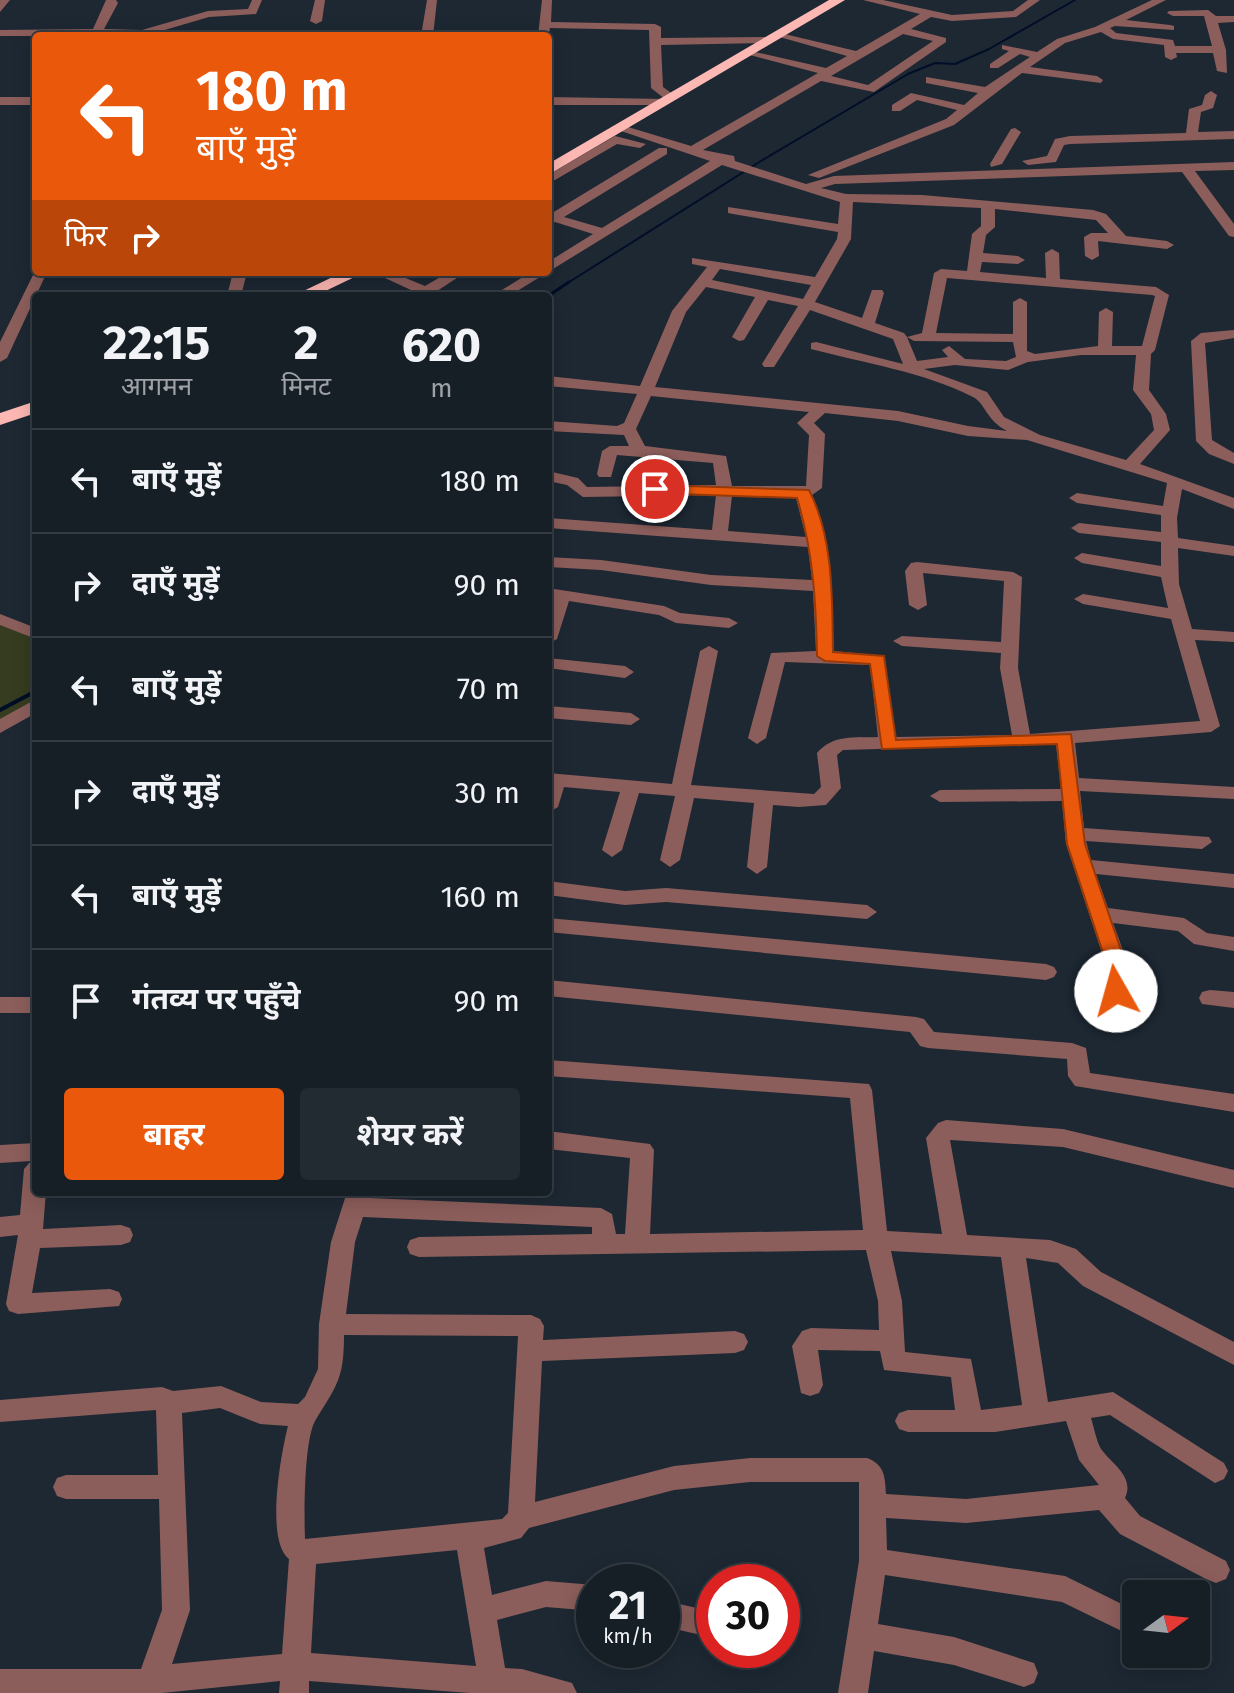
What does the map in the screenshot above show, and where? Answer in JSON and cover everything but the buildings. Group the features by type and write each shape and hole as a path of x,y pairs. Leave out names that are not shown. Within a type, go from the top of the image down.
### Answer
{"highway":[{"path":"554,171 648,111 838,0"},
{"path":"310,292 348,276"},
{"path":"0,421 32,411"}],"street":[{"path":"0,9 5,0"},
{"path":"97,32 111,0"},
{"path":"206,0 208,14"},
{"path":"171,30 208,14 252,12 257,0"},
{"path":"316,21 313,18 320,0"},
{"path":"428,32 432,0"},
{"path":"547,0 545,31 654,26 657,88 667,100"},
{"path":"868,0 952,18 989,13 1016,14 1035,0"},
{"path":"787,181 836,167 950,122 984,94 1061,41 1109,25 1161,0"},
{"path":"983,1 989,13"},
{"path":"1173,13 1208,13 1223,71"},
{"path":"692,151 927,15"},
{"path":"1212,20 1234,19"},
{"path":"1109,25 1170,28"},
{"path":"1109,25 1113,36 1169,42 1171,53 1234,49"},
{"path":"750,52 868,90 942,40 902,30"},
{"path":"0,33 32,33"},
{"path":"656,42 775,37 875,58"},
{"path":"994,66 1012,48 1039,56"},
{"path":"890,62 905,66"},
{"path":"1019,69 1097,80"},
{"path":"930,80 984,94"},
{"path":"949,89 984,94"},
{"path":"1191,138 1195,109 1207,108 1211,95"},
{"path":"896,108 915,96 966,109"},
{"path":"552,101 667,100"},
{"path":"0,101 32,101"},
{"path":"626,101 648,111"},
{"path":"622,127 692,151 716,163"},
{"path":"996,164 1015,132"},
{"path":"836,167 996,164 1052,159 1059,142 1070,140 1234,135"},
{"path":"554,171 619,139 716,163 742,164 844,198 874,196 1098,216 1121,239 1125,261"},
{"path":"552,217 663,151"},
{"path":"552,266 716,163"},
{"path":"787,181 1234,166"},
{"path":"1186,168 1234,233"},
{"path":"769,364 844,239 844,198"},
{"path":"973,274 979,234 988,227 988,205"},
{"path":"733,210 845,229"},
{"path":"552,219 605,233"},
{"path":"1092,256 1091,237 1167,245"},
{"path":"1052,253 1053,280"},
{"path":"976,257 1018,260"},
{"path":"697,261 819,282"},
{"path":"627,429 647,389 671,325 717,264"},
{"path":"914,371 916,366 955,361 1003,366 1025,358 1105,350 1144,350 1150,348 1160,293 1053,280 941,273 935,338 955,361"},
{"path":"0,358 38,276"},
{"path":"390,276 426,292"},
{"path":"434,292 454,276"},
{"path":"506,292 532,276"},
{"path":"702,282 807,304 899,336 1018,338"},
{"path":"867,325 877,293"},
{"path":"739,337 764,295"},
{"path":"1020,302 1018,338 1020,353 1025,358"},
{"path":"1105,350 1106,312"},
{"path":"1234,334 1200,338 1198,346 1204,441 1215,451 1234,459"},
{"path":"899,336 914,371"},
{"path":"816,346 914,371 976,391 987,399 991,414 998,420 1034,438"},
{"path":"1130,465 1159,438 1164,419 1141,390 1144,350"},
{"path":"552,381 898,416 968,431 1034,438 1176,480 1234,504"},
{"path":"552,477 572,481 583,492 725,490 803,493 814,488 817,434 805,423 821,409"},
{"path":"552,426 627,429"},
{"path":"627,429 638,450"},
{"path":"605,474 610,451 638,450 720,459 725,490 719,537"},
{"path":"552,780 819,800 831,788 827,753 838,744 1022,741 1211,726 1180,624 1170,573 1171,512 1176,480"},
{"path":"803,493 818,543 824,586 825,656"},
{"path":"1077,498 1171,512"},
{"path":"552,523 818,543"},
{"path":"1079,528 1234,551"},
{"path":"1082,558 1170,573"},
{"path":"552,562 601,565 711,580 824,586"},
{"path":"918,605 914,571 917,567 1011,576 1014,582 1009,668 1022,741"},
{"path":"552,616 556,593 664,611 676,618 729,623"},
{"path":"1083,599 1234,637"},
{"path":"0,619 32,632"},
{"path":"902,641 1010,648"},
{"path":"670,860 709,651"},
{"path":"757,738 777,657 825,656 878,660 888,745"},
{"path":"552,663 625,672"},
{"path":"0,727 32,707"},
{"path":"552,712 631,719"},
{"path":"1065,738 1075,834 1113,953 1116,991"},
{"path":"612,850 631,786"},
{"path":"940,796 1070,789 1234,793"},
{"path":"757,867 764,798"},
{"path":"1075,834 1202,842"},
{"path":"1085,866 1234,881"},
{"path":"552,889 625,898 666,895 867,912"},
{"path":"1101,914 1177,923 1201,939 1234,944"},
{"path":"552,925 1046,972"},
{"path":"552,988 916,1025 928,1040 1072,1051 1078,1054 1079,1076 1083,1080 1234,1103"},
{"path":"1210,998 1234,1000"},
{"path":"0,1005 32,1005"},
{"path":"552,1068 861,1090 876,1240 890,1301 891,1341 896,1365 962,1367 970,1421"},
{"path":"956,1243 938,1138 940,1131 946,1129 1063,1138 1234,1179"},
{"path":"552,1140 637,1146 642,1150 637,1242"},
{"path":"0,1154 32,1152"},
{"path":"34,1196 30,1232 9,1305 110,1299"},
{"path":"604,1244 604,1221 601,1218 357,1200 343,1242 332,1324 331,1369 314,1405 303,1416 296,1446 290,1514 292,1545 303,1553 468,1537 511,1529 521,1518 674,1478 750,1470 867,1470 872,1476 873,1561 853,1693"},
{"path":"0,1227 30,1232 121,1235"},
{"path":"419,1247 876,1240 1012,1246 1059,1252 1092,1279 1234,1354"},
{"path":"1012,1246 1037,1417"},
{"path":"332,1324 531,1326 521,1518"},
{"path":"810,1385 805,1346 811,1339 891,1341"},
{"path":"530,1351 735,1342"},
{"path":"0,1411 162,1398 169,1403 221,1397 260,1413 303,1416"},
{"path":"148,1685 176,1610 169,1403"},
{"path":"908,1421 1037,1417 1106,1403 1117,1405 1215,1471"},
{"path":"873,1505 966,1511 1109,1499 1115,1491 1115,1484 1088,1452 1076,1410"},
{"path":"66,1487 172,1487"},
{"path":"1109,1499 1124,1521 1216,1570"},
{"path":"468,1537 493,1681"},
{"path":"295,1680 303,1553"},
{"path":"873,1561 1065,1589 1122,1618"},
{"path":"481,1611 546,1594 576,1596"},
{"path":"861,1635 954,1651 1024,1673"},
{"path":"0,1683 148,1685 295,1680 493,1681 562,1693"}],"green space":[{"path":"0,624 32,636 32,704 0,724"}],"waterway":[{"path":"566,284 761,161 908,74 935,63 955,64 989,49 1075,0"},
{"path":"552,293 566,284"},
{"path":"0,710 32,693"}],"route":[{"path":"655,489 803,493 818,543 824,586 825,656 878,660 888,745 1065,738 1076,844 1113,953 1116,991"}]}
